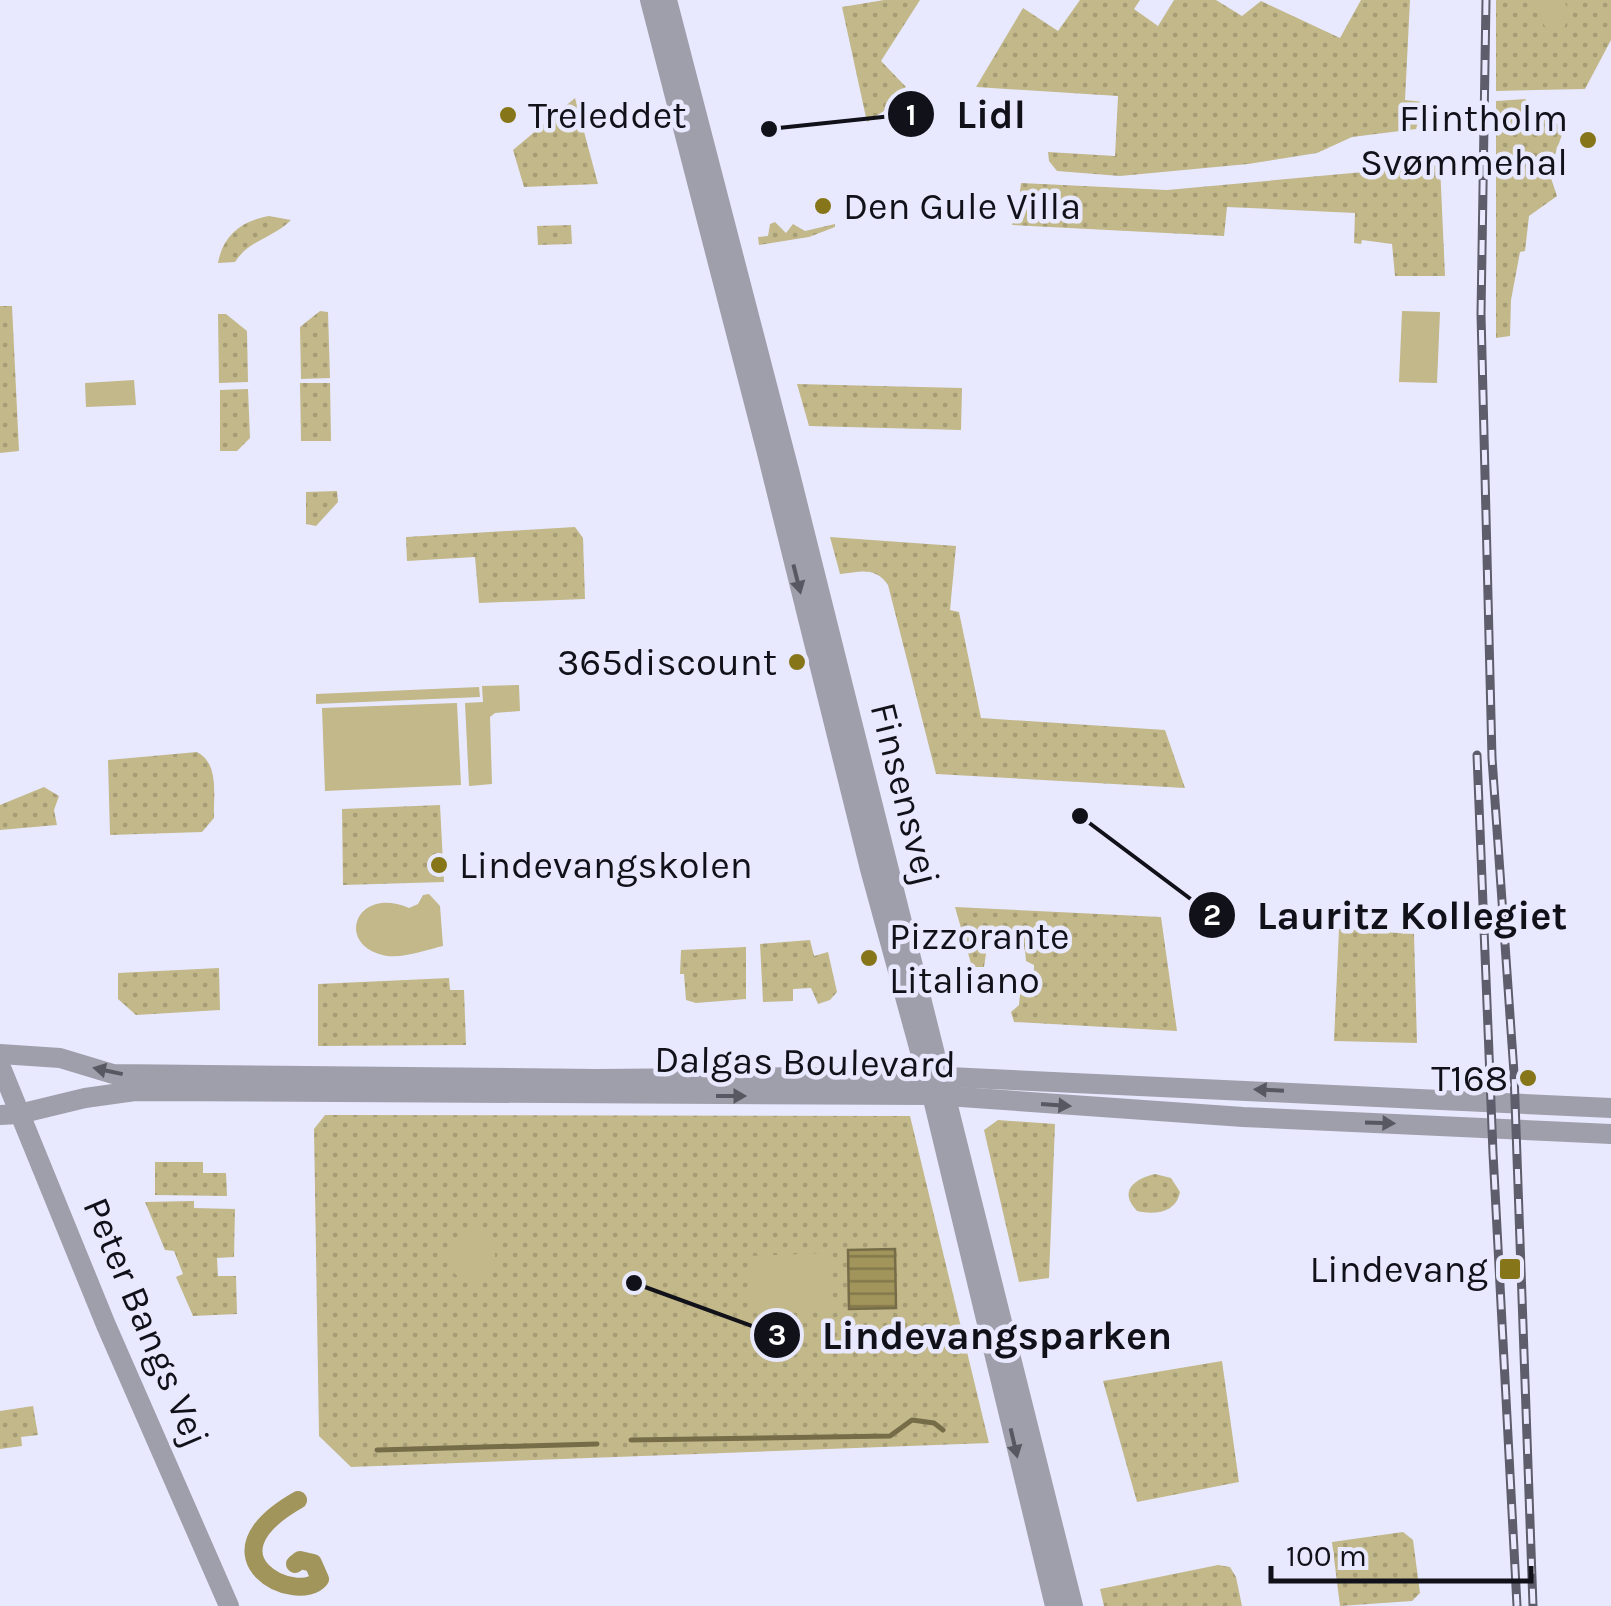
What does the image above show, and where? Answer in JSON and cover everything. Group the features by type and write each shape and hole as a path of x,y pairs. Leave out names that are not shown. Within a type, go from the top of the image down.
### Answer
{"street":[{"name":"Finsensvej","path":"650,0 706,184"},
{"name":"Finsensvej","path":"667,0 706,184 937,1086 1055,1606"},
{"name":"Dalgas Boulevard","path":"0,1054 60,1058 113,1074 598,1087"},
{"name":"Peter Bangs Vej","path":"0,1065 10,1114 229,1606"},
{"name":"Dalgas Boulevard","path":"937,1086 1243,1117 1611,1134"},
{"name":"Dalgas Boulevard","path":"10,1114 135,1091 598,1087 937,1086 1611,1108"},
{"name":"Finsensvej","path":"990,1307 1073,1606"}],"shaded area":[{"path":"884,0 920,0 881,61 906,87 893,105 867,122 842,7"},
{"path":"1080,0 1140,0 1134,9 1158,26 1174,0 1216,0 1242,16 1261,1 1340,38 1361,0 1410,0 1405,100 1424,102 1416,129 1352,137 1317,153 1248,164 1120,176 1057,171 1048,152 1115,156 1118,96 976,87 1023,8 1058,31"},
{"path":"1496,0 1611,0 1611,40 1585,89 1496,91"},
{"path":"1539,0 1564,0 1570,15 1562,32 1546,27"},
{"path":"575,98 598,184 524,187 513,150"},
{"path":"1526,99 1524,113 1565,126 1549,172 1557,196 1529,216 1525,251 1520,252 1511,300 1510,336 1496,338 1496,101"},
{"path":"1440,165 1445,276 1395,276 1392,244 1362,240 1361,244 1354,243 1355,213 1227,207 1224,236 1012,225 1021,183 1167,190"},
{"path":"269,216 291,220 247,248 235,262 218,263 224,245 235,231"},
{"path":"775,222 786,233 793,224 805,231 835,227 809,237 759,245 758,237 768,236 770,224"},
{"path":"571,225 572,244 538,245 537,226"},
{"path":"0,306 12,306 19,451 0,453"},
{"path":"320,311 328,312 330,378 301,379 300,327"},
{"path":"1402,311 1440,312 1437,383 1399,382"},
{"path":"218,314 226,314 247,331 248,382 219,383"},
{"path":"134,380 136,405 86,407 85,383"},
{"path":"300,383 330,383 331,441 301,441"},
{"path":"797,384 962,388 961,430 809,426"},
{"path":"248,389 250,438 237,451 220,451 220,390"},
{"path":"337,491 338,502 316,526 306,524 306,492"},
{"path":"575,527 583,538 585,599 479,603 475,557 407,561 406,537"},
{"path":"830,537 956,546 950,610 959,612 981,718 1165,730 1185,788 936,774 888,585 872,573 840,574"},
{"path":"519,685 520,711 490,717 492,784 469,786 465,703 483,702 482,686"},
{"path":"479,687 480,697 316,704 316,694"},
{"path":"457,703 461,785 325,791 322,708"},
{"path":"197,752 209,764 214,781 214,818 202,832 110,835 108,760"},
{"path":"44,787 59,796 54,810 57,825 0,830 0,805"},
{"path":"440,805 444,882 343,885 342,809"},
{"path":"429,894 440,906 443,946 386,956 366,947 358,938 356,927 366,909 391,903 409,908"},
{"path":"955,907 1161,917 1177,1031 1014,1022 1011,1012 1019,1005 1020,994 1033,994 1034,965 1026,961 1018,935 989,934 984,967 972,967"},
{"path":"1339,929 1414,934 1417,1043 1334,1041"},
{"path":"810,940 814,956 828,952 837,992 830,1000 818,1004 811,988 793,989 793,1001 763,1002 760,944"},
{"path":"746,947 746,999 696,1003 686,1000 684,974 680,974 681,950"},
{"path":"219,968 220,1010 136,1015 118,999 118,973"},
{"path":"449,978 450,990 464,990 466,1045 318,1046 318,984"},
{"path":"325,1115 910,1116 989,1443 351,1467 319,1436 314,1129"},
{"path":"998,1120 1055,1124 1049,1278 1019,1282 984,1130"},
{"path":"155,1162 203,1162 203,1173 226,1173 227,1196 155,1195"},
{"path":"1155,1174 1171,1178 1180,1192 1178,1199 1164,1211 1137,1211 1129,1197 1131,1187"},
{"path":"194,1201 194,1208 235,1209 234,1257 217,1258 218,1276 236,1276 237,1314 193,1316 176,1277 183,1274 174,1251 165,1250 145,1202"},
{"path":"471,1232 488,1239 495,1256 488,1273 471,1280 454,1273 447,1256 454,1239"},
{"path":"895,1249 896,1308 849,1309 848,1250"},
{"path":"828,1253 829,1307 751,1309 749,1256"},
{"path":"1222,1361 1239,1482 1137,1502 1103,1381"},
{"path":"33,1406 38,1435 21,1437 22,1446 0,1449 0,1411"},
{"path":"1403,1532 1413,1540 1420,1593 1412,1601 1340,1606 1332,1542"},
{"path":"1218,1565 1230,1567 1236,1577 1242,1606 1104,1606 1100,1589"}],"waterway":[{"path":"631,1440 890,1436 912,1420 934,1423 943,1430"},
{"path":"377,1450 597,1444"},
{"path":"295,1564 300,1560 313,1563 320,1579 309,1586 276,1581 254,1558 255,1541 269,1521 298,1500"}],"railway":[{"path":"1486,0 1481,314 1492,758 1514,1073 1533,1606"},
{"path":"1477,755 1517,1606"}],"place":[{"name":"Treleddet","path":"508,115"},
{"name":"Lidl","path":"769,129"},
{"name":"Flintholm Svømmehal","path":"1588,140"},
{"name":"Den Gule Villa","path":"823,206"},
{"name":"365discount","path":"797,662"},
{"name":"Lauritz Kollegiet","path":"1080,816"},
{"name":"Lindevangskolen","path":"439,865"},
{"name":"Pizzorante Litaliano","path":"869,958"},
{"name":"T168","path":"1528,1078"},
{"name":"Lindevang","path":"1510,1269"},
{"name":"Lindevangsparken","path":"634,1283"}]}
